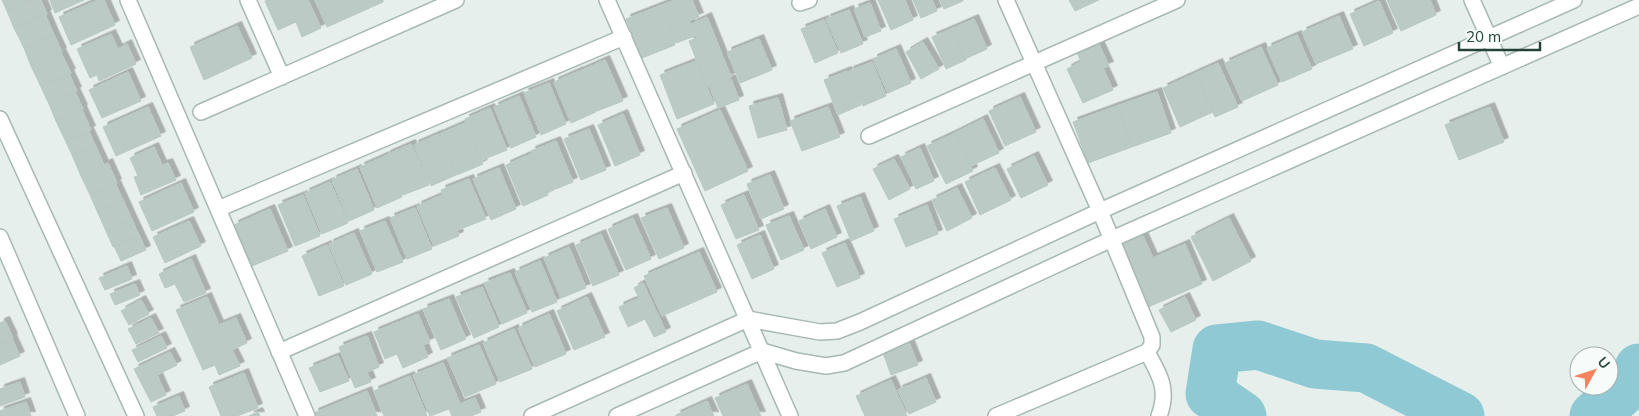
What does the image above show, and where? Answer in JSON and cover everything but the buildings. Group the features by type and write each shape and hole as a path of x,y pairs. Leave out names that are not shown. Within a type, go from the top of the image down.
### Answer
{"street":[{"path":"128,0 307,416"},
{"path":"248,0 282,76"},
{"path":"201,112 456,0"},
{"path":"607,0 790,416"},
{"path":"996,416 1147,352 1152,346 1152,337 1112,239 1006,0"},
{"path":"868,136 1177,0"},
{"path":"1472,0 1502,67"},
{"path":"532,416 748,318 820,332 837,331 860,322 1100,211 1574,0"},
{"path":"617,416 762,351 796,361 826,366 844,363 1112,239 1639,6"},
{"path":"218,209 624,37"},
{"path":"0,119 136,416"},
{"path":"280,352 684,173"},
{"path":"0,237 77,416"},
{"path":"1147,352 1163,386 1164,404 1159,416"}],"waterway":[{"path":"1242,416 1210,394 1217,349 1258,345 1315,364 1366,368 1460,416"},
{"path":"1594,416 1634,381 1639,368"}]}
